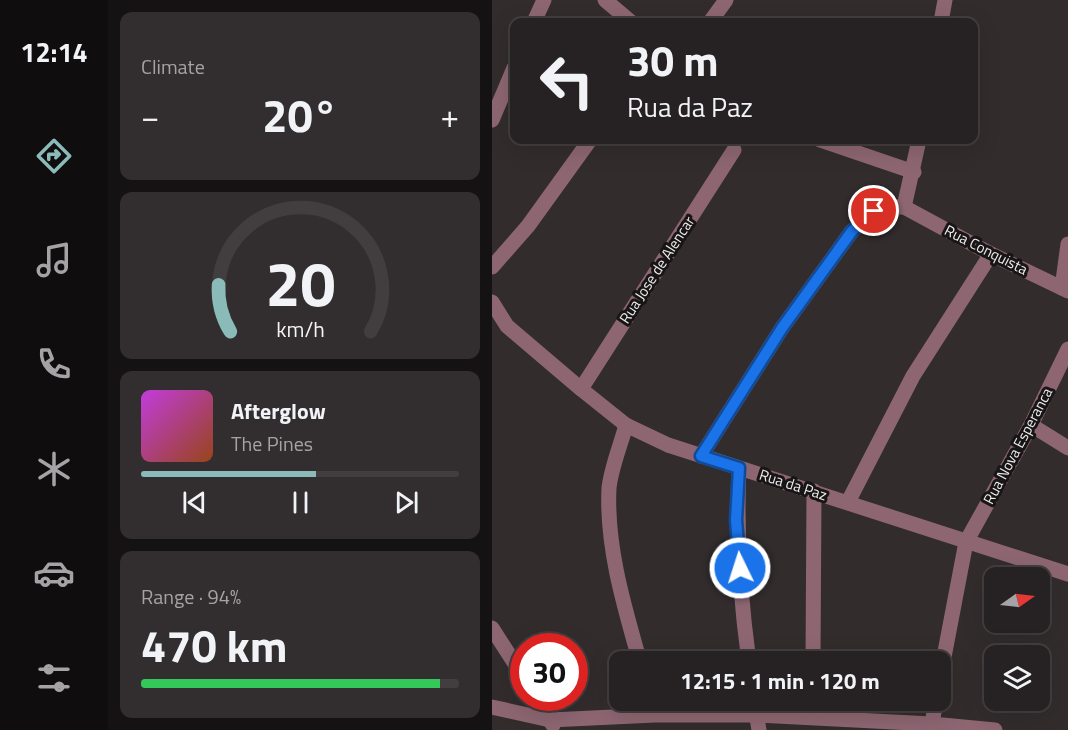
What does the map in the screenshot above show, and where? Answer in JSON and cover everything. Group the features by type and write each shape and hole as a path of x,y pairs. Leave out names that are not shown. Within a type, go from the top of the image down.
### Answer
{"street":[{"path":"536,18 544,0"},
{"path":"605,0 626,18"},
{"path":"713,18 726,0"},
{"path":"942,18 945,0"},
{"path":"492,120 510,77"},
{"path":"492,267 528,226 587,144"},
{"path":"832,144 914,172"},
{"path":"701,456 782,328 852,231 874,211 885,207 904,207 919,144"},
{"name":"Rua Jose de Alencar","path":"581,389 734,150"},
{"name":"Rua Conquista","path":"904,207 991,254 1065,290"},
{"path":"1065,290 1068,244"},
{"path":"848,502 913,376 991,254"},
{"name":"Rua da Paz","path":"492,302 507,326 581,389 626,424 668,445 1068,574"},
{"name":"Rua Nova Esperanca","path":"945,651 966,542 1031,425 1068,349"},
{"path":"626,424 609,486 610,531 624,607 637,651"},
{"path":"1031,425 1068,448"},
{"path":"739,468 736,520 748,651"},
{"path":"813,651 814,491"},
{"path":"492,628 510,656"},
{"path":"492,707 553,725 635,711"},
{"path":"544,711 553,725"},
{"path":"756,711 759,730"},
{"path":"774,711 812,717 995,730"},
{"path":"812,711 812,717"},
{"path":"932,724 934,711"}],"route":[{"path":"740,568 736,520 739,468 701,456 782,328 852,231 874,211"}]}
